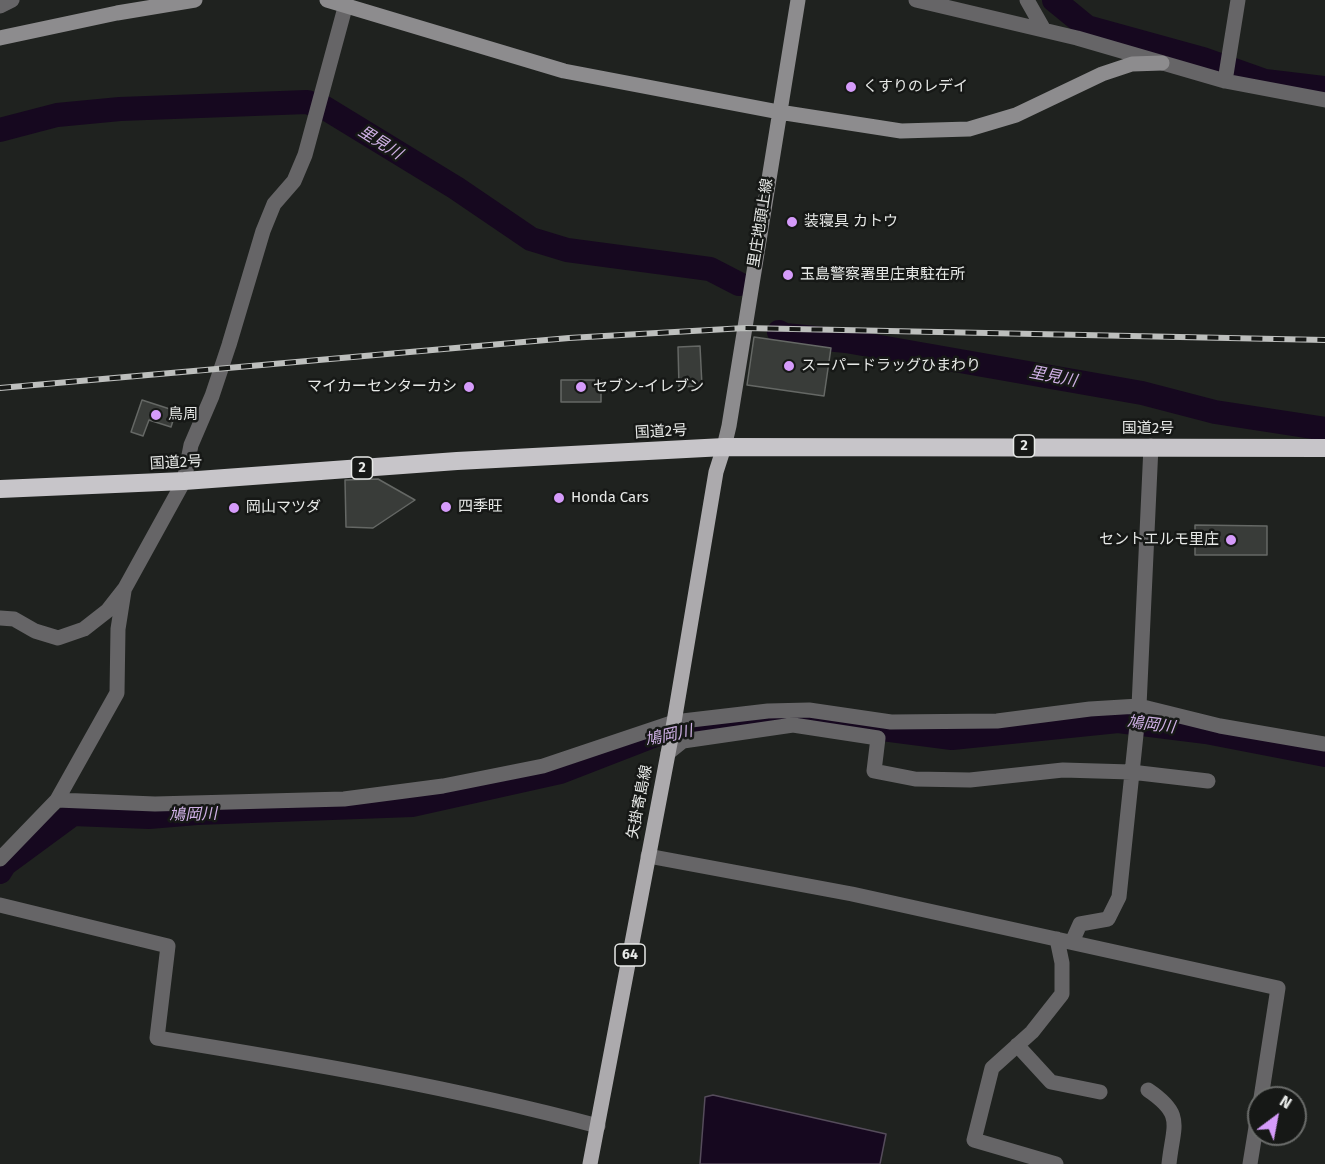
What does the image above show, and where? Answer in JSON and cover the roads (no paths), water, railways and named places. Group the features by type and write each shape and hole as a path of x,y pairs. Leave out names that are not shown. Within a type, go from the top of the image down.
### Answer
{"highway":[{"name":"国道2号","path":"0,489 183,481 468,460 724,447 1325,447"}],"main road":[{"name":"矢掛寄島線","path":"590,1164 674,723 716,472 724,447"}],"street":[{"path":"0,6 12,0"},
{"path":"0,38 117,13 195,0"},
{"path":"327,0 346,2 564,71 779,112 901,130 969,129 1016,115 1102,74 1132,64 1162,63"},
{"name":"里庄地頭上線","path":"724,447 747,320 798,0"},
{"path":"916,0 1044,30 1225,81 1325,100"},
{"path":"1027,0 1044,30"},
{"path":"1225,81 1238,0"},
{"path":"0,618 14,619 35,631 58,638 84,629 107,610 125,588 183,481 191,445 226,356 262,231 274,204 294,181 305,155 346,2"},
{"path":"1056,1164 974,1140 992,1068 1032,1032 1062,994 1064,941 1080,924 1108,919 1119,897 1139,706 1151,446"},
{"path":"0,859 57,800 117,693 118,629 125,588"},
{"path":"57,800 155,804 355,797 443,786 543,766 674,723 768,711 809,710 891,722 997,721 1090,709 1139,706 1220,726 1325,744"},
{"path":"669,749 683,741 793,725 878,738 874,771 915,779 970,780 1063,770 1131,772 1208,781"},
{"path":"648,856 852,894 1278,988 1263,1086"},
{"path":"0,905 168,946 157,1038 386,1076 501,1100 598,1126"},
{"path":"1017,1045 1051,1082 1100,1092"},
{"path":"1148,1090 1167,1103 1176,1123 1169,1164"},
{"path":"1250,1164 1253,1146"}],"waterway":[{"name":"里見川","path":"1054,0 1087,27 1203,59 1265,81 1325,88"},
{"name":"里見川","path":"0,130 57,115 120,109 307,102 325,108 456,188 531,239 567,250 710,269 739,284"},
{"name":"里見川","path":"779,332 785,335 846,341 1142,393 1215,412 1325,429"},
{"name":"鳩岡川","path":"0,872 5,864 73,814 149,817 197,813 412,805 560,772 658,734 797,718 952,738 1118,721 1206,732 1325,755"}],"railway":[{"path":"0,388 569,338 745,328 1325,340"}],"place":[{"name":"くすりのレデイ","path":"851,87"},
{"name":"装寝具 カトウ","path":"792,222"},
{"name":"玉島警察署里庄東駐在所","path":"788,275"},
{"name":"スーパードラッグひまわり","path":"789,366"},
{"name":"マイカーセンターカシ","path":"469,387"},
{"name":"セブン-イレブン","path":"581,387"},
{"name":"鳥周","path":"156,415"},
{"name":"Honda Cars","path":"559,498"},
{"name":"四季旺","path":"446,507"},
{"name":"岡山マツダ","path":"234,508"},
{"name":"セントエルモ里庄","path":"1231,540"}]}
